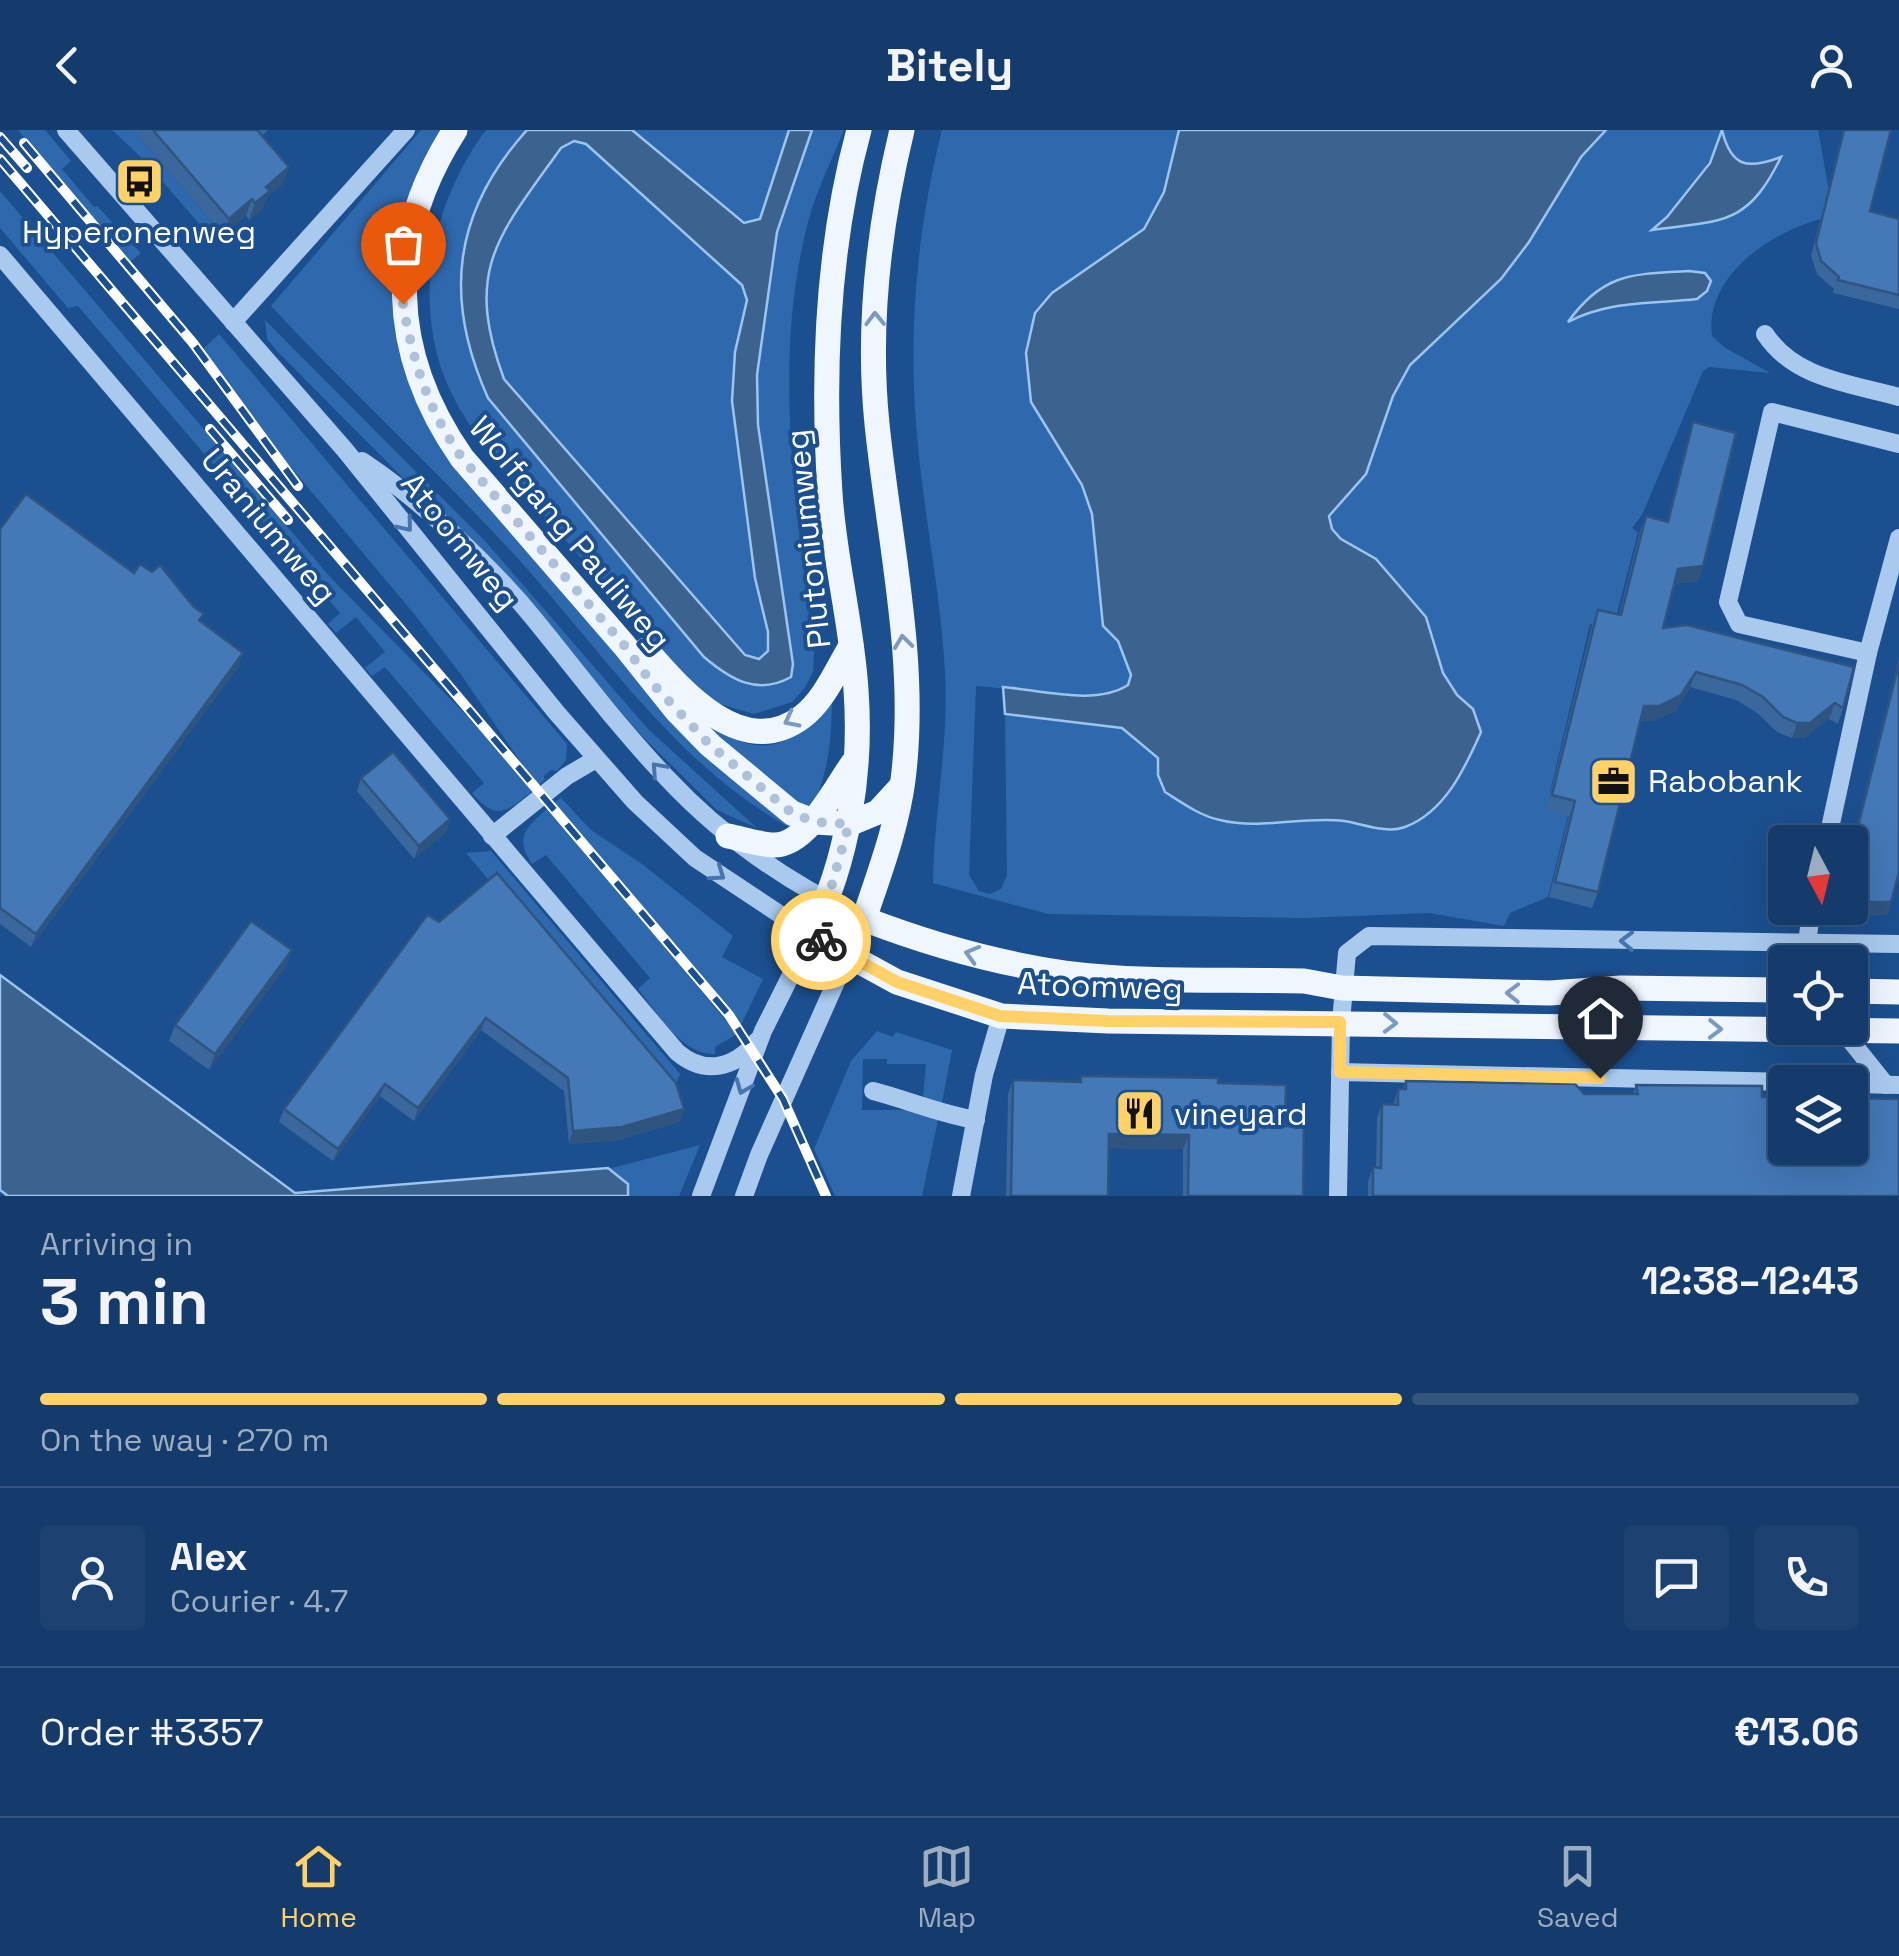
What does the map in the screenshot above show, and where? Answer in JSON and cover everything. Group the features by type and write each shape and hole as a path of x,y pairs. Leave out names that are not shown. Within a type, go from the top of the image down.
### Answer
{"main road":[{"name":"Wolfgang Pauliweg","path":"455,130 432,166 412,218 404,269 403,304 412,357 440,426 462,458 710,745 792,813 815,822 849,824"},
{"name":"Wolfgang Pauliweg","path":"474,130 437,190 420,258 418,306 425,350 440,394 486,464 678,686 692,701 720,719 737,726 768,729 802,717 851,646"},
{"name":"Plutoniumweg","path":"811,934 827,902 849,824 855,761 856,693 830,495 828,328 836,248 860,130"},
{"path":"864,919 903,784 907,696 876,419 875,289 891,176 902,130"},
{"path":"728,836 773,845 787,843 815,822 855,761"},
{"path":"849,824 878,812 903,784"},
{"name":"Atoomweg","path":"864,919 912,938 997,961 1068,973 1304,980 1342,988 1550,994 1621,988 1768,990"},
{"name":"Atoomweg","path":"811,934 897,982 1000,1016 1108,1021 1768,1029"},
{"path":"1868,991 1899,992"},
{"name":"Atoomweg","path":"1868,1030 1899,1031"}],"street":[{"name":"Atoomweg","path":"66,130 344,450 635,802 695,858 811,934"},
{"path":"233,322 406,130"},
{"name":"Uraniumweg","path":"0,255 677,1052 702,1066 716,1068 740,1058 763,1031"},
{"path":"1765,334 1778,353 1809,372 1899,396"},
{"path":"1868,653 1739,624 1728,602 1772,412 1899,444"},
{"name":"Atoomweg","path":"344,450 402,487 464,547 532,617 618,725 670,782 728,836 783,876 864,919"},
{"path":"1831,825 1868,653 1899,538"},
{"path":"492,836 567,776 596,759"},
{"path":"744,1196 864,919"},
{"path":"1805,943 1809,925"},
{"name":"Plutoniumweg","path":"701,1196 763,1031 811,934"},
{"path":"1338,1196 1342,988 1347,953 1369,936 1899,944"},
{"path":"961,1196 1000,1016"},
{"path":"1856,1045 1893,1085"},
{"path":"1340,1072 1768,1082"},
{"path":"1868,1084 1893,1085"},
{"path":"873,1091 918,1102 945,1115 976,1120"}],"shaded area":[{"path":"18,130 45,130 71,161 62,169 141,253 129,263"},
{"path":"112,130 133,130 223,235 214,241 144,160"},
{"path":"421,130 447,130 403,227 436,436 798,824 790,828 748,802 674,737 511,551 271,306"},
{"path":"486,130 527,130 492,176 472,217 460,293 475,369 704,657 732,678 793,664 758,425 757,375 777,232 812,130 844,130 808,222 791,329 791,437 814,653 813,672 792,702 754,714 716,703 674,665 489,452 454,399 435,347 430,282 441,218 453,187"},
{"path":"527,130 632,130 744,223 760,219 789,130 812,130 777,232 757,375 758,425 793,664 791,677 755,685 734,678 704,657 488,398 465,325 463,257 470,224 483,192","holes":["574,141 586,144 742,285 747,300 735,352 732,401 755,578 768,632 768,651 759,659 745,655 504,379 487,309 494,255 520,205 561,148"]},
{"path":"632,130 789,130 760,219 744,223"},
{"path":"942,130 1179,130 1164,193 1144,229 1052,293 1035,313 1026,353 1031,402 1082,485 1092,514 1103,626 1118,641 1131,676 1128,685 1096,694 976,686 969,875 979,891 990,894 1001,889 1007,875 1005,714 1123,728 1158,758 1158,775 1310,821 1342,821 1384,829 1481,733 1473,709 1457,695 1443,673 1426,617 1376,559 1341,539 1332,529 1329,516 1366,474 1393,396 1410,365 1501,279 1529,242 1581,157 1606,130 1818,130 1830,196 1824,218 1784,233 1746,259 1730,275 1712,314 1712,336 1770,373 1709,367 1703,371 1642,515 1632,528 1638,532 1613,629 1590,624 1550,792 1572,799 1548,897 1510,913 1504,926 1429,913 1305,918 1048,914 933,883 945,725 945,672 918,446 913,366 920,247","holes":["1723,131 1735,159 1759,164 1780,158 1654,229 1695,184","1625,277 1697,299 1617,306 1571,321"]},
{"path":"1179,130 1606,130 1581,157 1529,242 1501,279 1410,365 1393,396 1366,474 1329,516 1332,529 1341,539 1376,559 1426,617 1443,673 1457,695 1473,709 1481,732 1442,800 1405,827 1383,829 1329,820 1250,824 1213,818 1165,792 1158,775 1158,758 1122,728 1005,714 1003,687 1100,695 1128,685 1131,675 1118,641 1103,626 1092,514 1082,485 1031,402 1026,353 1035,313 1052,293 1144,229 1164,192"},
{"path":"1722,130 1730,152 1742,162 1759,163 1781,157 1769,180 1756,197 1730,216 1652,230 1710,163"},
{"path":"574,141 586,144 742,285 747,300 735,352 732,401 755,578 768,632 768,651 759,659 745,655 504,379 487,308 494,254 539,178 561,147"},
{"path":"0,191 331,578 469,718 533,790 502,811 480,802 472,793 484,783 385,667 372,676 365,668 385,652 356,617 336,633 328,624 340,613 78,306 68,308 0,228"},
{"path":"1689,271 1705,273 1711,281 1697,299 1615,306 1568,322 1594,294 1620,279"},
{"path":"265,320 485,541 648,729 757,828 717,810 641,735 537,613 277,351 267,339"},
{"path":"219,334 567,744 566,760 537,786 415,615 253,422 203,349"},
{"path":"832,696 828,757 810,815 734,758 696,713 735,739 769,745 801,731"},
{"path":"561,798 591,830 642,864 733,936 722,957 763,979 741,1025 554,803"},
{"path":"548,808 737,1034 715,1047 715,1054 691,1048 662,1020 638,989 650,978 546,855 532,864 523,839"},
{"path":"491,851 680,1074 671,1096 466,853"},
{"path":"0,975 295,1193 608,1168 628,1184 628,1196 8,1196 0,1190"},
{"path":"877,1031 893,1037 896,1032 952,1050 941,1108 923,1098 926,1064 887,1064 887,1059 863,1059 862,1110 912,1110 938,1120 922,1196 835,1196 814,1149 851,1061"},
{"path":"700,1145 679,1196 628,1196 628,1184 608,1169"}],"building":[{"path":"153,130 257,130 289,167 266,187 270,191 255,203 252,199 229,219"},
{"path":"1844,130 1891,130 1870,211 1899,219 1899,295 1838,280 1821,261 1816,243"},
{"path":"1693,422 1736,433 1703,566 1678,569 1663,628 1687,625 1854,667 1843,708 1835,703 1810,723 1797,723 1783,717 1763,697 1742,685 1696,672 1681,695 1659,706 1644,706 1598,892 1555,882 1575,801 1552,795 1598,610 1621,615 1646,516 1668,522"},
{"path":"26,494 134,573 140,564 152,572 160,565 204,614 199,620 243,653 36,934 0,908 0,529"},
{"path":"1899,663 1899,872 1891,902 1868,902 1868,825 1858,825"},
{"path":"393,752 450,819 419,846 361,778"},
{"path":"497,873 676,1083 684,1109 622,1127 573,1131 568,1078 486,1018 418,1108 385,1084 338,1149 284,1109 425,918 428,915 439,922"},
{"path":"251,921 292,950 215,1054 175,1025"},
{"path":"1081,1076 1218,1078 1218,1083 1286,1085 1285,1126 1304,1127 1303,1196 1188,1196 1189,1135 1109,1134 1108,1196 1011,1196 1013,1080 1081,1082"},
{"path":"1406,1081 1575,1084 1584,1094 1638,1094 1636,1085 1762,1086 1762,1097 1768,1097 1768,1165 1868,1165 1868,1098 1899,1099 1899,1196 1373,1196 1373,1167 1381,1168 1382,1104 1398,1105 1398,1089 1406,1089"}],"railway":[{"path":"0,137 27,168"},
{"path":"24,143 193,343 298,486"},
{"path":"0,159 729,1015 783,1099 826,1196"},
{"path":"210,429 288,520"}],"way so far":[{"path":"403,304 412,357 440,426 462,458 624,645 651,682 710,745 792,813 815,822 849,824 827,902 811,934 821,940"}],"place":[{"name":"Hyperonenweg","path":"139,182"},
{"name":"Rabobank","path":"1613,781"},
{"name":"vineyard","path":"1139,1114"}],"route":[{"path":"821,940 897,982 1000,1016 1108,1021 1340,1022 1340,1072 1600,1078"}]}
